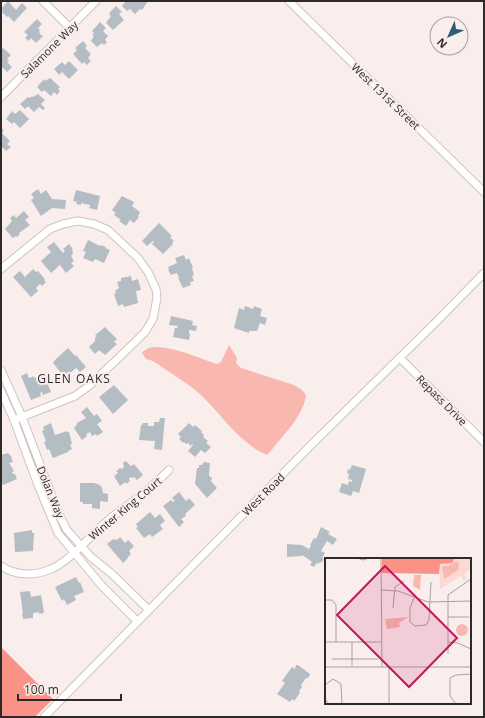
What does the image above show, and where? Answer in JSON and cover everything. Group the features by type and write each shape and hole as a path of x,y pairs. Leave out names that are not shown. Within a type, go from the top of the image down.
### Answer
{"street":[{"path":"43,1 70,28"},
{"name":"Salamone Way","path":"1,97 96,1"},
{"name":"West 131st Street","path":"289,1 484,192"},
{"path":"1,269 50,229 63,224 78,221 94,224 108,230 138,258 148,272 156,289 157,298 153,318 145,332 89,386 75,396 14,420"},
{"name":"West Road","path":"44,717 311,445 484,273"},
{"name":"Repass Drive","path":"400,358 484,442"},
{"name":"Dolan Way","path":"1,370 22,417 60,517 67,530 90,557 112,574 149,610"},
{"name":"Dolan Way","path":"1,391 14,420 38,485 58,533 102,586 137,621"},
{"name":"Winter King Court","path":"1,566 23,574 43,572 53,569 81,546 114,515 145,492 169,470"}],"shaded area":[{"path":"229,345 237,358 236,363 241,368 294,385 302,390 306,395 297,417 287,432 267,455 257,450 239,436 195,390 153,361 146,359 142,353 146,349 161,347 217,364 221,362"},
{"path":"1,647 53,699 35,717 1,717"}],"building":[{"path":"8,1 16,10 22,3 27,8 14,22 2,12 3,11 1,9"},
{"path":"126,1 148,1 142,10 140,9 135,14 130,9 127,11 122,6"},
{"path":"116,6 122,12 119,14 124,20 113,30 106,23 111,16 109,14"},
{"path":"37,19 42,24 38,28 40,30 40,34 43,36 36,43 31,38 29,41 25,38 28,35 24,32"},
{"path":"100,22 106,28 103,31 108,36 105,40 107,42 104,45 102,43 97,47 91,41 94,36 92,35 94,33 92,31"},
{"path":"83,41 87,46 85,48 91,54 88,58 91,61 87,65 84,62 82,64 73,54 77,50 75,48"},
{"path":"3,48 11,55 7,59 9,61 7,62 12,67 7,72 1,66 1,50"},
{"path":"69,61 78,70 69,79 62,72 59,75 54,69 62,62 65,65"},
{"path":"50,78 60,87 58,89 60,91 57,95 54,92 51,96 44,90 42,92 37,87 44,79 45,81"},
{"path":"38,94 45,100 41,104 45,108 43,110 39,107 34,112 28,106 25,109 20,104 28,97 30,98"},
{"path":"20,110 29,119 20,128 14,122 12,124 6,119 12,111 15,114"},
{"path":"1,128 4,130 2,133 10,141 7,144 11,147 6,151 2,147 1,148"},
{"path":"38,189 41,194 46,190 52,199 66,200 65,209 52,208 41,216 31,200 34,198 31,194"},
{"path":"76,190 100,196 97,210 89,208 90,205 81,203 81,205 76,204 77,202 73,201"},
{"path":"122,196 134,202 132,206 140,212 139,217 134,223 130,220 126,226 119,221 121,220 114,215 116,213 112,210"},
{"path":"24,211 29,217 25,220 30,225 19,233 20,234 17,237 16,236 13,238 5,229 12,221 10,218 14,215 16,218"},
{"path":"159,223 172,236 170,237 174,241 163,254 152,244 154,242 153,241 147,246 142,241"},
{"path":"88,240 110,250 104,263 95,259 93,262 83,258 86,252 83,251"},
{"path":"54,242 63,253 65,251 63,249 69,244 72,248 73,254 71,256 74,261 71,263 74,266 66,273 60,265 51,273 41,261 51,252 47,247"},
{"path":"184,255 186,260 189,258 193,268 194,275 192,276 194,281 190,282 191,285 183,288 177,273 171,275 168,267 177,263 175,258"},
{"path":"33,269 36,272 38,271 46,282 42,286 40,284 36,288 38,291 31,297 13,277 20,271 25,277"},
{"path":"131,276 132,281 138,279 141,290 136,291 138,303 124,307 123,304 118,306 114,294 119,288 117,282 121,281 121,278"},
{"path":"245,306 253,309 254,306 262,309 260,316 267,318 265,325 260,323 257,331 249,331 249,333 234,328 239,308 244,310"},
{"path":"171,316 193,321 192,325 197,326 196,331 189,330 189,340 173,337 175,328 178,326 169,325"},
{"path":"105,327 117,339 114,342 117,344 105,355 99,350 95,354 89,347 95,341 97,336 95,335"},
{"path":"68,348 86,367 80,372 76,368 67,376 63,372 62,374 53,363"},
{"path":"27,373 29,378 34,376 34,378 48,373 51,381 47,382 51,392 43,395 42,392 40,393 41,396 31,400 21,376"},
{"path":"114,385 128,400 113,414 99,397"},
{"path":"87,407 94,416 97,414 102,421 97,424 103,432 97,436 96,434 92,436 90,432 86,434 87,436 82,440 74,428 77,423 86,418 81,412"},
{"path":"160,418 165,418 162,450 154,449 155,441 139,440 141,425 143,423 148,423 148,426 154,426 154,422 159,422"},
{"path":"51,423 55,435 67,431 69,432 72,444 70,445 72,449 68,452 53,458 49,449 47,450 44,442 46,441 42,431 44,430 43,427"},
{"path":"189,423 193,427 195,425 202,431 201,432 204,435 203,437 208,441 206,443 211,447 205,453 201,450 195,457 188,451 193,445 192,444 191,446 188,443 183,443 179,439 181,437 178,434"},
{"path":"8,453 13,462 9,463 14,471 12,472 15,474 17,479 3,485 1,481 1,455"},
{"path":"125,461 131,466 134,464 143,475 137,480 134,477 131,477 129,479 130,481 126,484 125,482 120,486 114,476 118,473 116,471 124,467 123,463"},
{"path":"204,462 210,463 209,476 212,478 211,481 217,488 207,498 195,484 197,468 199,468 199,465 202,465"},
{"path":"352,465 366,469 359,493 353,491 351,496 339,492 342,483 348,485 349,481 352,482 352,480 348,479 349,474 347,473 348,469 350,470"},
{"path":"80,483 94,483 100,485 103,493 108,494 108,502 100,501 100,509 92,508 92,504 83,504 83,502 80,502"},
{"path":"179,492 186,501 189,498 195,505 185,514 186,516 181,519 184,522 179,527 163,506 171,500 173,502 175,501 172,498"},
{"path":"150,512 155,518 160,514 165,521 160,525 163,529 152,537 150,534 144,538 136,528 138,527 136,524"},
{"path":"321,527 330,532 328,534 337,539 333,545 327,541 321,551 325,553 322,558 324,559 322,562 316,564 314,567 310,565 312,562 302,555 287,557 287,544 302,545 309,549 314,538 316,539"},
{"path":"32,530 32,533 34,533 33,551 15,552 14,533"},
{"path":"120,537 125,543 128,540 134,546 129,551 131,554 123,563 107,544 113,539 117,540"},
{"path":"76,577 84,592 74,596 76,600 67,605 64,599 62,601 55,587"},
{"path":"30,591 31,597 41,595 44,612 39,614 39,612 33,613 33,618 23,619 20,592"},
{"path":"296,665 310,675 301,685 302,687 299,691 300,693 294,701 292,699 290,702 277,694 285,683 282,681 292,667 295,669"}],"district":[{"name":"GLEN OAKS","path":"74,378"}]}
